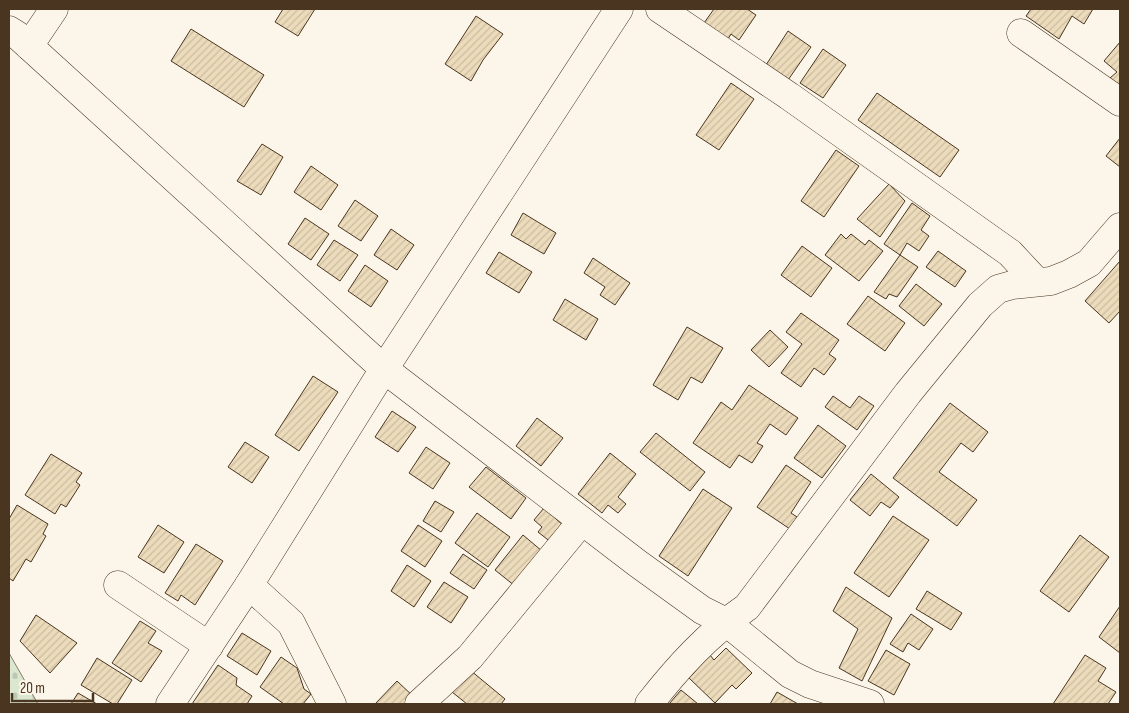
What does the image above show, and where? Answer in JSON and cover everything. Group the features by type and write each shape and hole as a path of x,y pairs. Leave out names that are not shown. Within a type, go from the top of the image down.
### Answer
{"street":[{"path":"54,9 19,38 384,369 637,563 702,610 726,622 790,674 810,684 870,704"},
{"path":"170,704 249,585 384,369 619,9"},
{"path":"660,9 789,96 1010,252 1037,282"},
{"path":"1021,33 1120,102"},
{"path":"649,704 677,668 700,645 726,622 748,608 908,393 980,305 998,289 1051,281 1089,263 1120,228"},
{"path":"419,704 470,657 582,521"},
{"path":"118,585 209,646"},
{"path":"249,585 292,623 332,704"}],"green space":[{"path":"9,653 38,704 9,704"}],"building":[{"path":"283,9 315,9 298,36 275,22"},
{"path":"714,9 747,9 756,15 739,40 731,34 728,39 704,23"},
{"path":"1031,9 1093,9 1084,24 1072,16 1059,39 1026,16"},
{"path":"476,16 503,34 483,60 471,81 445,64"},
{"path":"191,29 264,75 244,107 171,61"},
{"path":"788,31 811,47 788,80 766,65"},
{"path":"1120,42 1120,86 1110,78 1117,72 1104,61"},
{"path":"823,49 846,65 823,98 800,83"},
{"path":"731,83 754,99 719,150 696,135"},
{"path":"877,93 959,150 940,177 858,120"},
{"path":"1120,138 1120,167 1106,156"},
{"path":"262,144 283,157 261,195 237,181"},
{"path":"836,150 859,166 824,217 801,201"},
{"path":"311,166 338,185 321,210 294,192"},
{"path":"889,184 905,201 880,237 857,219"},
{"path":"355,200 378,216 361,241 338,226"},
{"path":"912,203 930,216 921,230 929,236 919,251 907,243 900,255 884,244"},
{"path":"523,213 556,233 544,254 511,235"},
{"path":"305,218 329,234 311,260 288,244"},
{"path":"391,229 414,245 397,270 374,255"},
{"path":"841,234 846,239 851,234 865,245 869,240 883,251 859,281 825,255"},
{"path":"334,240 358,255 340,281 317,265"},
{"path":"802,246 832,268 811,297 781,275"},
{"path":"938,251 966,271 955,287 926,267"},
{"path":"499,252 532,272 519,293 486,273"},
{"path":"900,255 918,267 897,297 889,294 886,299 874,292"},
{"path":"593,258 630,283 615,305 600,295 605,287 584,273"},
{"path":"1120,261 1120,311 1109,323 1085,301"},
{"path":"365,265 388,281 371,307 348,291"},
{"path":"916,284 942,304 924,326 899,306"},
{"path":"868,296 905,323 885,351 847,324"},
{"path":"565,299 598,319 586,340 553,320"},
{"path":"801,313 839,340 829,354 836,359 824,375 814,368 801,387 781,373 802,344 786,332"},
{"path":"687,327 723,348 702,383 691,377 678,400 653,385"},
{"path":"770,330 788,347 769,367 751,350"},
{"path":"313,376 338,392 299,451 275,435"},
{"path":"749,385 798,418 786,435 770,424 757,443 763,446 752,463 739,455 730,468 693,443 721,402 732,410"},
{"path":"833,396 850,408 859,396 874,406 857,430 825,407"},
{"path":"950,403 988,432 973,452 961,443 939,472 977,500 957,526 893,478"},
{"path":"392,411 416,427 398,452 375,437"},
{"path":"537,418 563,438 541,466 516,446"},
{"path":"818,425 846,446 822,478 794,458"},
{"path":"656,433 705,472 690,491 640,452"},
{"path":"245,442 269,457 252,483 228,467"},
{"path":"426,447 450,463 433,489 409,473"},
{"path":"610,453 636,474 618,497 626,504 618,513 608,505 602,513 578,494"},
{"path":"51,454 82,473 76,482 80,485 66,507 61,504 55,514 25,495"},
{"path":"786,465 811,482 791,513 797,517 790,529 757,507"},
{"path":"486,467 526,498 511,519 469,487"},
{"path":"871,474 899,497 890,508 881,502 870,516 850,500"},
{"path":"703,489 732,508 688,576 659,556"},
{"path":"435,501 454,512 441,532 423,521"},
{"path":"17,505 48,524 43,534 46,536 31,562 26,559 13,581 9,578 9,519"},
{"path":"544,508 565,527 552,543 538,532 542,527 534,520"},
{"path":"477,513 510,537 488,567 455,543"},
{"path":"893,516 929,540 889,597 854,573"},
{"path":"158,525 184,542 164,573 138,557"},
{"path":"418,525 442,541 425,567 401,551"},
{"path":"523,535 542,551 515,586 495,570"},
{"path":"1080,535 1109,557 1069,612 1040,591"},
{"path":"196,544 223,561 195,605 181,595 178,601 165,593"},
{"path":"463,554 487,570 474,589 450,573"},
{"path":"407,565 431,581 414,607 391,591"},
{"path":"444,582 468,597 451,623 427,607"},
{"path":"846,587 892,618 862,681 839,668 858,629 833,611"},
{"path":"927,591 962,613 951,630 916,609"},
{"path":"1120,606 1120,653 1099,637"},
{"path":"911,614 933,629 919,650 908,643 903,652 890,644"},
{"path":"36,615 77,643 50,673 20,641"},
{"path":"140,621 156,631 148,643 162,651 141,682 112,663"},
{"path":"242,633 271,651 257,675 227,656"},
{"path":"726,648 752,673 736,689 732,685 715,703 689,678 710,655 714,660"},
{"path":"886,650 910,664 894,695 868,681"},
{"path":"1085,655 1106,668 1098,681 1116,692 1108,704 1053,704"},
{"path":"281,657 297,668 304,689 311,694 303,704 284,704 260,687"},
{"path":"97,658 132,680 117,704 113,704 81,685"},
{"path":"218,665 237,678 236,685 252,696 247,704 192,704"},
{"path":"470,670 505,699 501,704 467,704 452,692"},
{"path":"397,681 415,698 409,704 375,704"},
{"path":"681,690 698,704 669,704"},
{"path":"777,692 798,704 770,704"},
{"path":"78,693 97,704 71,704"}]}
